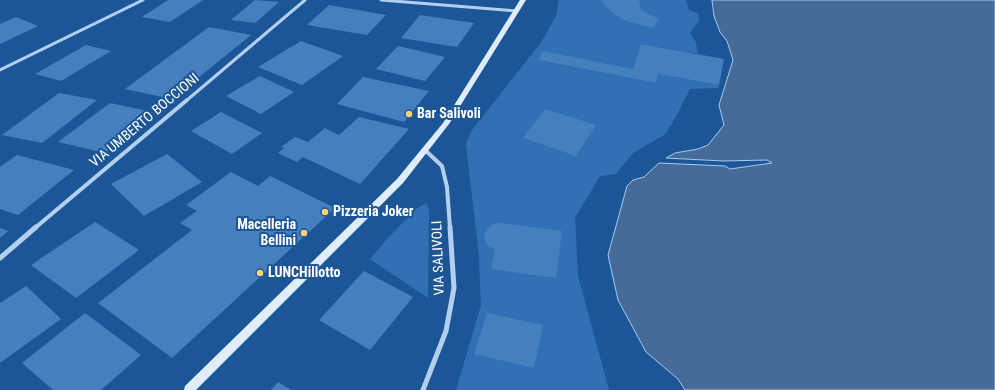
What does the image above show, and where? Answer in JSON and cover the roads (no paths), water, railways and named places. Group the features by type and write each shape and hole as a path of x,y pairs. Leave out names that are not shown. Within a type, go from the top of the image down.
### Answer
{"street":[{"path":"0,70 143,0"},
{"name":"VIA UMBERTO BOCCIONI","path":"0,258 305,0"},
{"path":"381,0 517,11"},
{"path":"189,390 400,181 426,151 446,124 523,0"},
{"path":"0,75 4,68"},
{"name":"VIA SALIVOLI","path":"423,390 446,331 454,288 447,187 442,166 426,151"}],"place":[{"name":"Bar Salivoli","path":"409,114"},
{"name":"Pizzeria Joker","path":"325,212"},
{"name":"Macelleria Bellini","path":"304,233"},
{"name":"LUNCHillotto","path":"260,273"}]}
